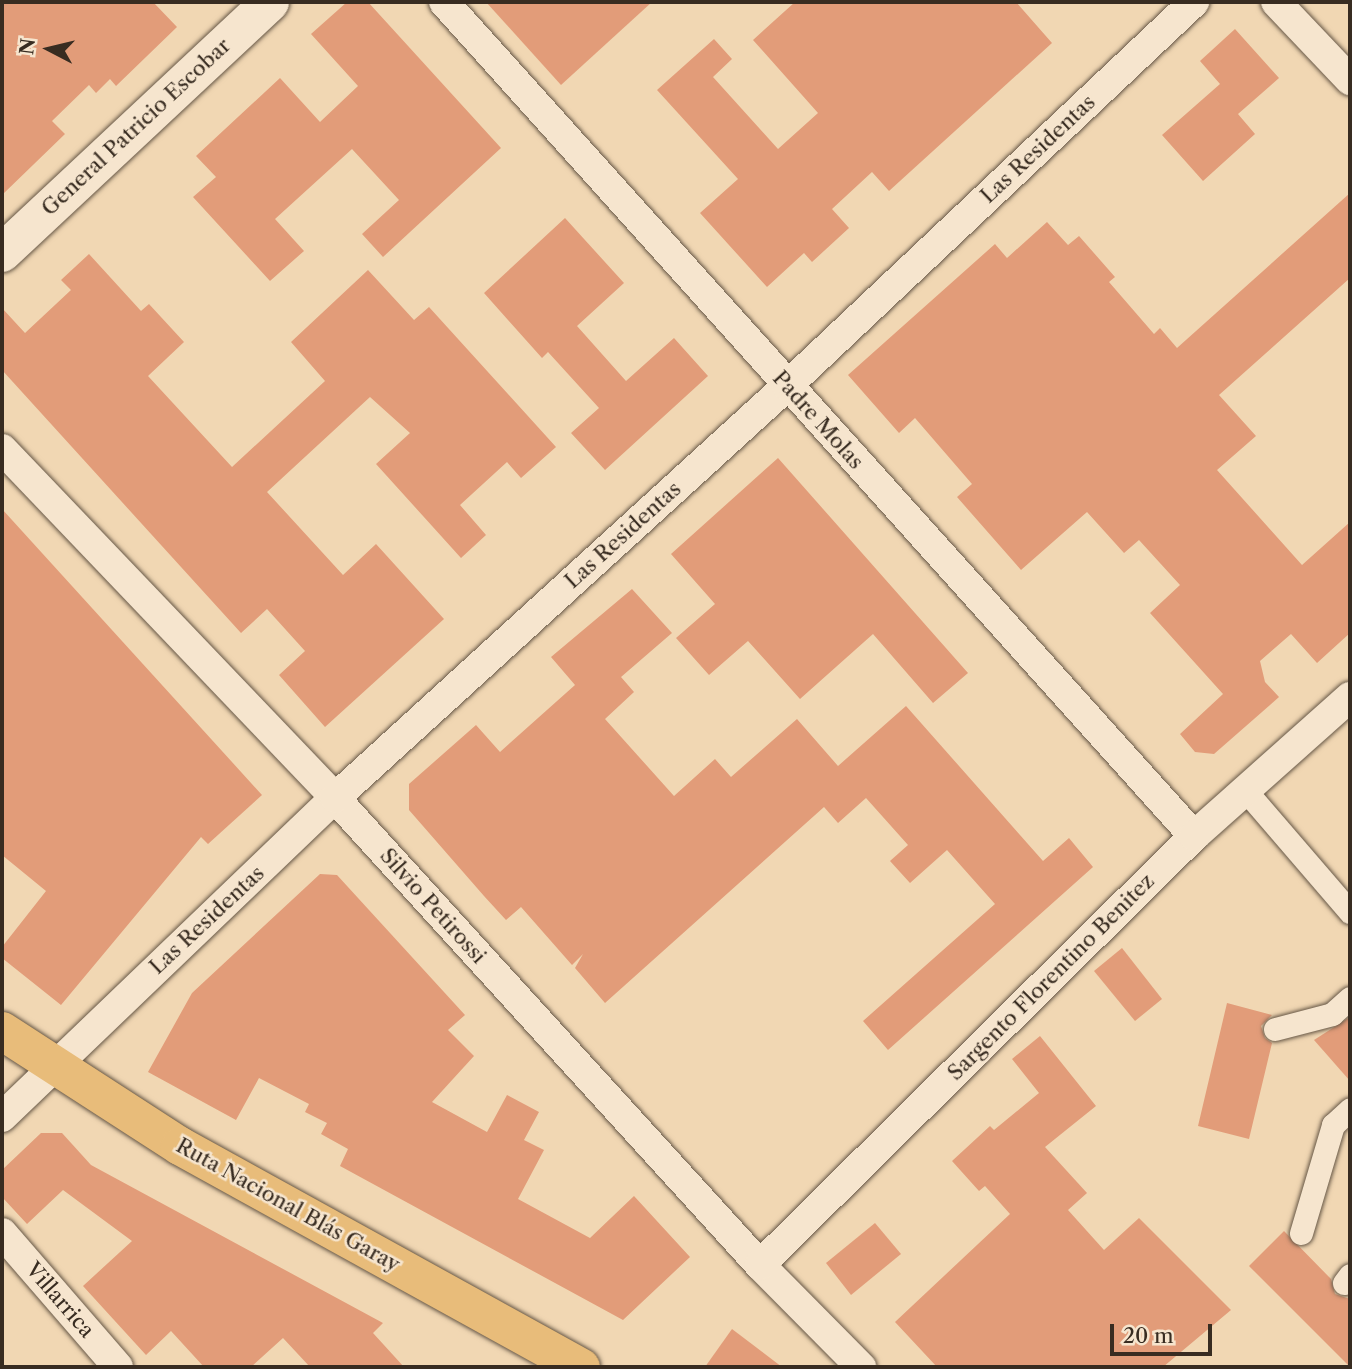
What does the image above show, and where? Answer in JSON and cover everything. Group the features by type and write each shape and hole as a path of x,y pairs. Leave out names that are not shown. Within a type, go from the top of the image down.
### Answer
{"highway":[{"name":"Ruta Nacional Blás Garay","path":"2,1031 51,1067 180,1146 581,1367"}],"street":[{"name":"General Patricio Escobar","path":"2,253 270,2"},
{"name":"Padre Molas","path":"444,2 1194,836"},
{"name":"Las Residentas","path":"2,1117 51,1067 335,798 787,386 1194,2"},
{"path":"1276,2 1350,80"},
{"name":"Silvio Petirossi","path":"2,449 335,798 760,1265 861,1367"},
{"name":"Sargento Florentino Benitez","path":"760,1265 1194,836 1350,696"},
{"path":"1245,790 1349,906"},
{"path":"1275,1029 1332,1014 1350,998"},
{"path":"1301,1233 1333,1125 1350,1109"},
{"name":"Villarrica","path":"2,1233 118,1367"}],"building":[{"path":"2,2 153,2 177,27 116,86 110,79 96,93 89,85 52,121 65,134 2,195"},
{"path":"347,2 368,2 501,148 383,257 362,234 399,200 352,149 275,219 304,251 270,281 193,197 216,177 196,156 280,78 320,122 358,86 311,34"},
{"path":"486,2 652,2 561,85"},
{"path":"795,2 1016,2 1052,43 889,191 872,172 832,209 849,228 812,262 804,253 767,287 700,213 738,179 657,90 714,39 732,59 713,77 778,149 818,113 753,40"},
{"path":"1235,29 1279,78 1238,114 1255,134 1203,181 1162,135 1220,84 1200,61"},
{"path":"1350,193 1350,278 1219,395 1256,436 1217,470 1302,565 1350,522 1350,633 1317,663 1291,634 1260,661 1265,682 1279,697 1214,754 1195,752 1180,734 1223,694 1150,613 1180,585 1139,540 1124,553 1087,512 1021,570 957,497 972,484 915,418 899,433 848,375 995,244 1007,258 1047,222 1068,245 1079,236 1115,277 1109,282 1154,334 1160,328 1177,348"},
{"path":"565,218 624,283 577,326 626,381 674,338 708,376 605,470 571,433 599,408 548,352 542,358 484,293"},
{"path":"89,254 141,311 149,304 184,342 148,376 232,467 325,381 291,342 368,270 414,320 429,307 556,447 521,478 507,462 460,505 486,535 461,558 376,464 410,433 370,397 267,492 343,575 376,544 444,619 325,727 279,675 305,651 267,609 241,633 2,370 2,308 25,333 71,290 61,280"},
{"path":"778,458 968,673 933,703 873,634 800,699 748,641 709,675 676,638 715,604 671,554"},
{"path":"2,509 262,795 208,844 201,837 61,1005 2,958 2,947 46,891 2,855"},
{"path":"632,589 672,633 621,677 634,692 605,719 674,796 715,759 731,777 797,719 838,766 906,706 1043,861 1069,838 1093,867 888,1050 863,1021 995,904 947,850 910,883 890,861 908,845 866,798 838,823 824,807 605,1003 575,968 583,954 572,965 521,907 506,920 484,896 409,810 409,784 476,725 500,752 575,685 551,657"},
{"path":"320,874 337,875 465,1015 448,1030 474,1056 432,1102 487,1132 507,1095 539,1112 524,1140 544,1150 518,1199 590,1238 634,1196 690,1257 623,1320 340,1166 348,1149 321,1134 327,1123 305,1112 309,1104 259,1078 236,1120 148,1072 192,993"},
{"path":"1122,948 1162,999 1135,1021 1094,971"},
{"path":"1227,1003 1272,1015 1261,1026 1265,1038 1272,1043 1249,1139 1198,1126"},
{"path":"1350,1017 1350,1081 1314,1040"},
{"path":"1040,1036 1096,1106 1045,1147 1087,1193 1068,1210 1104,1250 1139,1218 1231,1310 1163,1367 937,1367 895,1322 1010,1214 985,1186 979,1191 952,1161 990,1126 994,1130 1039,1093 1012,1059"},
{"path":"41,1133 62,1133 91,1165 383,1323 373,1333 404,1367 310,1367 283,1338 251,1367 204,1367 171,1331 146,1355 83,1286 132,1241 63,1190 27,1224 2,1197 2,1170"},
{"path":"875,1223 901,1254 851,1295 826,1263"},
{"path":"1284,1231 1331,1279 1335,1294 1350,1299 1350,1367 1249,1266"},
{"path":"732,1329 782,1367 705,1367"}]}
